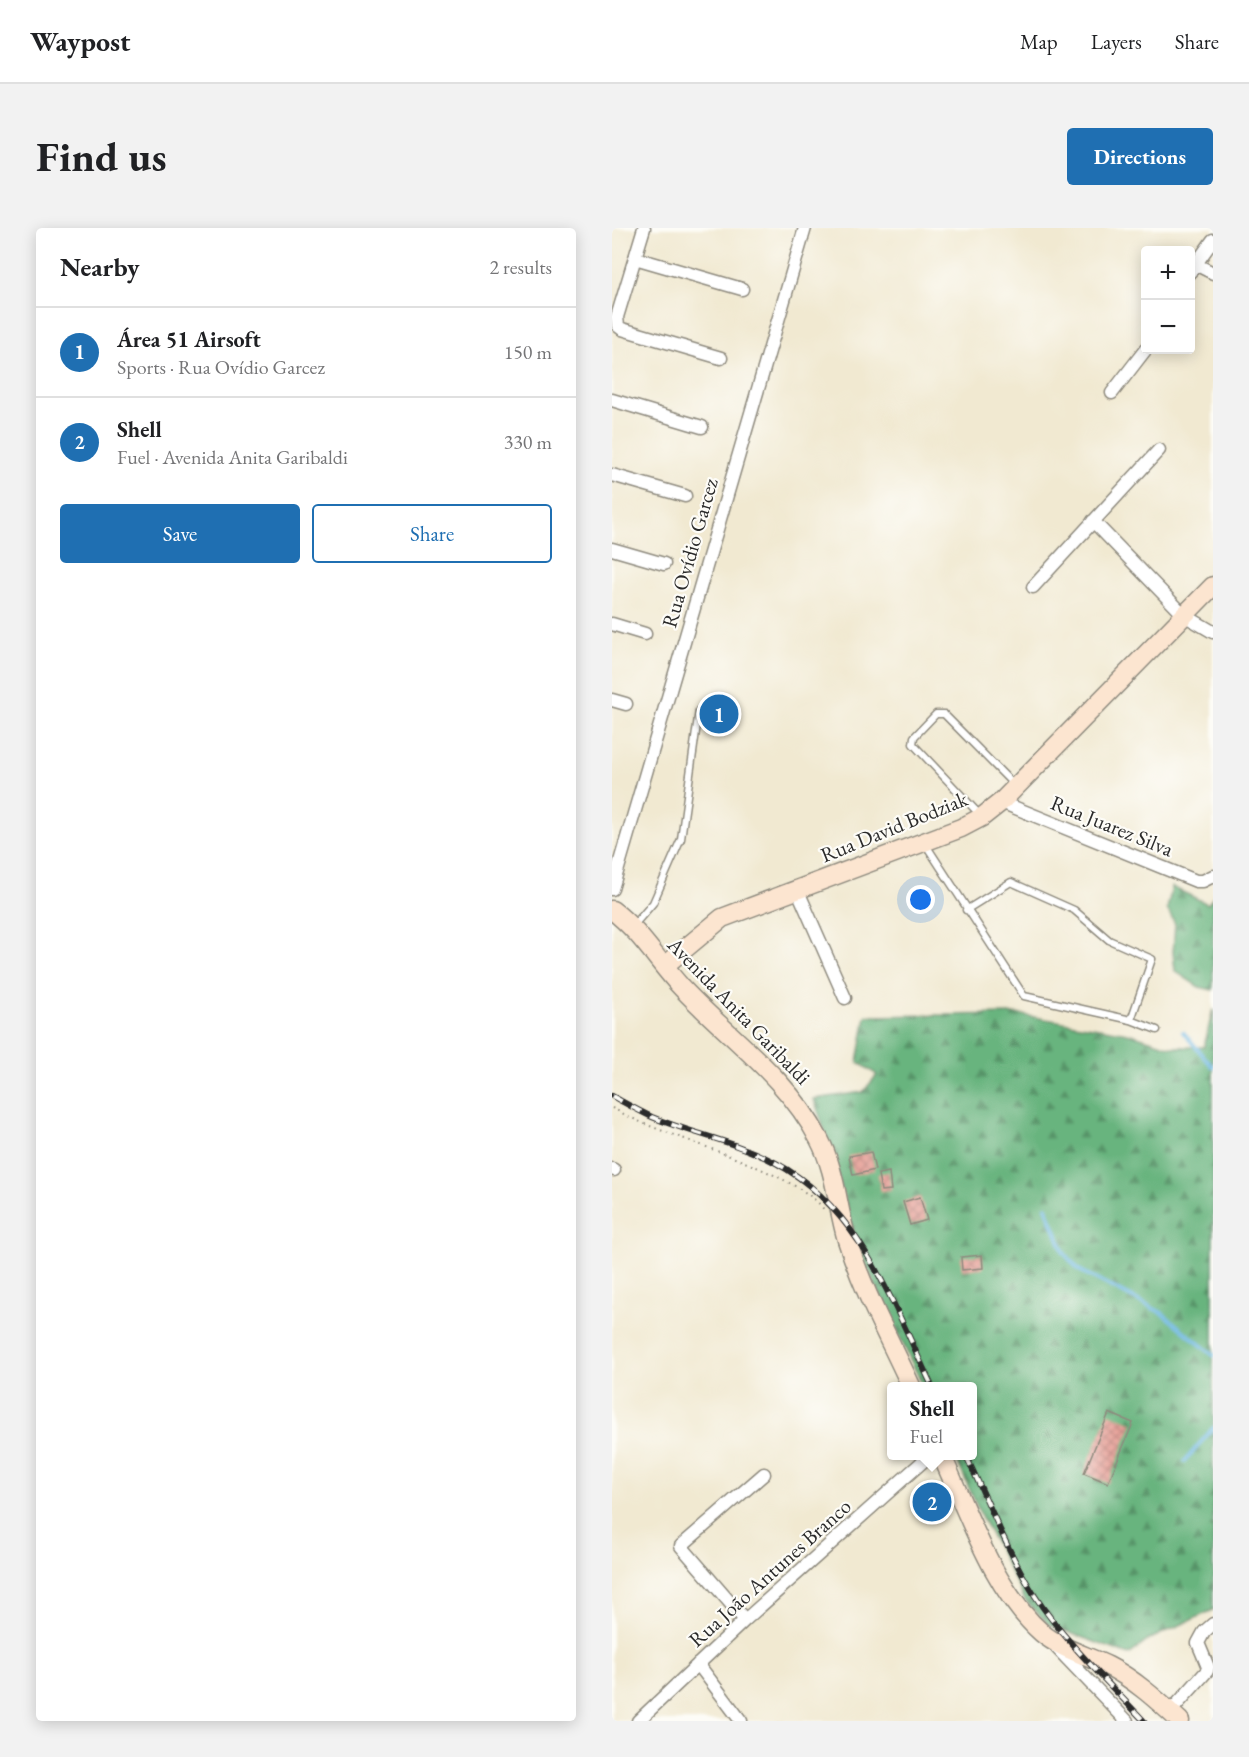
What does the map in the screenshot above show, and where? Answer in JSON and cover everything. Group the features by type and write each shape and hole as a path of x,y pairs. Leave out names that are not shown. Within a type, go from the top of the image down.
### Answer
{"main road":[{"name":"Rua David Bodziak","path":"664,966 722,918 982,818 1016,787 1213,586"},
{"name":"Avenida Anita Garibaldi","path":"612,910 632,928 696,1003 773,1075 797,1104 819,1138 831,1168 841,1216 854,1258 909,1382"},
{"path":"944,1460 1005,1590 1016,1606 1044,1634 1060,1645 1126,1676 1175,1717"}],"street":[{"path":"644,228 617,317 618,326 721,358"},
{"name":"Rua Ovídio Garcez","path":"612,889 805,228"},
{"path":"1195,265 1213,240"},
{"path":"635,258 742,289"},
{"path":"1195,268 1213,273"},
{"path":"1112,393 1142,354"},
{"path":"612,400 702,427"},
{"path":"1033,587 1159,450"},
{"path":"612,475 685,496"},
{"path":"1093,521 1184,615 1213,633"},
{"path":"612,549 664,564"},
{"path":"612,624 645,634"},
{"path":"612,700 627,704"},
{"name":"Rua Juarez Silva","path":"1001,802 1196,881 1211,878"},
{"path":"797,889 845,998"},
{"name":"Rua João Antunes Branco","path":"638,1721 745,1620 923,1460"},
{"path":"745,1620 681,1546 764,1474"},
{"path":"1175,1717 1207,1671 1208,1667 1198,1643 1204,1632 1213,1624"},
{"path":"1044,1634 1127,1721"},
{"path":"698,1664 741,1721"}],"lane":[{"path":"632,928 652,903 681,839 699,710"},
{"path":"982,818 913,744 914,737 936,714 944,714 1016,787"},
{"path":"924,842 966,910 1024,996 1131,1020 1157,1030"},
{"path":"966,910 1011,882 1074,910 1108,940 1152,959 1131,1020"}],"path":[{"path":"612,1108 647,1126 739,1160 782,1180 813,1198 825,1212"}],"green space":[{"path":"1172,887 1208,904 1213,897 1213,990 1199,987 1175,971 1173,952 1175,924 1167,909"},
{"path":"1213,1009 1213,1610 1150,1639 1129,1655 1049,1625 1025,1600 982,1518 957,1460 977,1460 977,1382 921,1382 860,1253 814,1099 863,1092 877,1075 858,1062 866,1016 1016,1014 1128,1033 1172,1047 1204,1047"}],"building":[{"path":"871,1152 875,1170 853,1175 849,1156"},
{"path":"889,1172 891,1190 881,1191 878,1174"},
{"path":"920,1197 927,1220 910,1225 903,1202"},
{"path":"982,1255 983,1268 962,1270 961,1257"},
{"path":"1109,1413 1133,1423 1108,1483 1084,1473"}],"waterway":[{"path":"1183,1032 1213,1067"},
{"path":"1046,1207 1064,1253 1079,1270 1162,1313 1213,1355"},
{"path":"1185,1461 1213,1428"}],"railway":[{"path":"612,1096 652,1117 761,1156 805,1182 830,1205 852,1232 871,1261 930,1382"},
{"path":"968,1460 1007,1545 1035,1596 1073,1645 1144,1721"}],"place":[{"name":"Área 51 Airsoft","path":"719,714"},
{"name":"Shell","path":"932,1502"}]}
